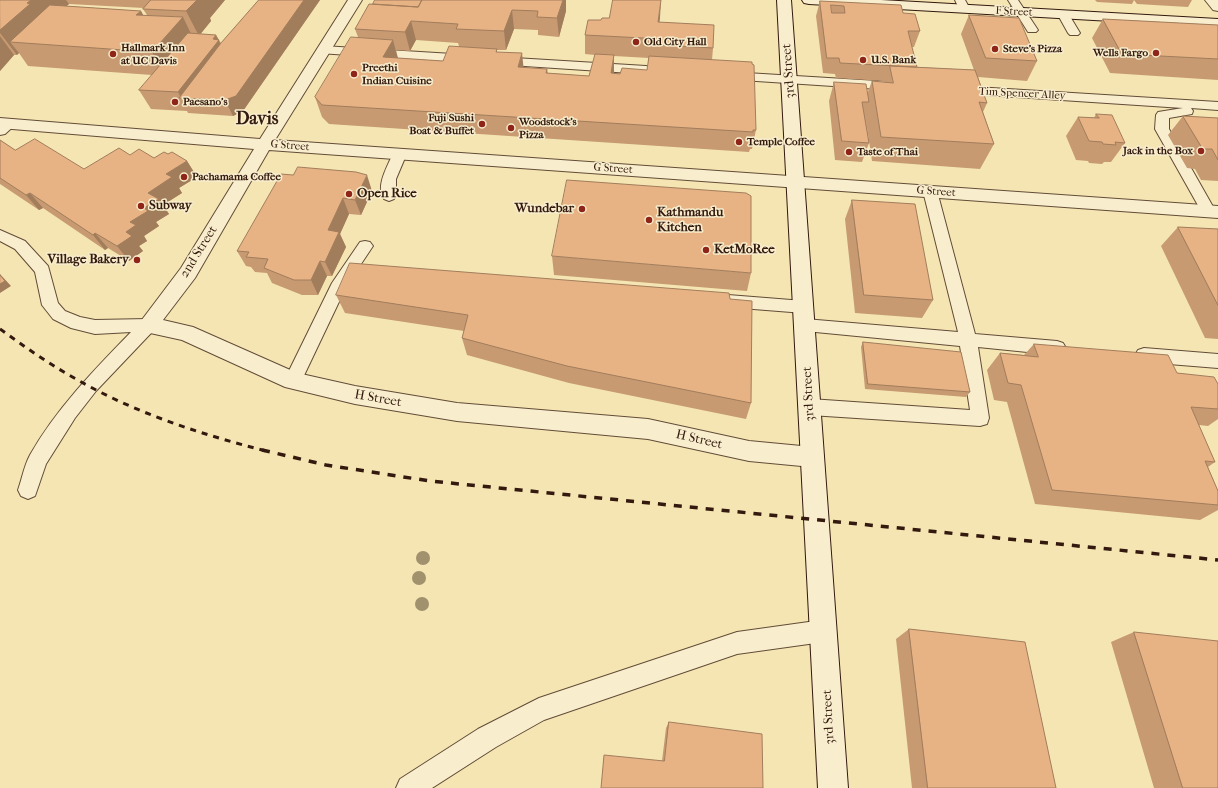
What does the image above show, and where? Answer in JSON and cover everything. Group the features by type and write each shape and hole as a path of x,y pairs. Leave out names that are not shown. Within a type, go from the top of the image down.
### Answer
{"street":[{"name":"2nd Street","path":"148,325 188,273 265,144 355,0"},
{"name":"3rd Street","path":"784,0 833,788"},
{"name":"F Street","path":"809,0 902,9 962,4 1022,12 1065,11 1218,23"},
{"path":"1212,0 1218,8"},
{"name":"G Street","path":"3,126 400,154 418,154 795,183 1213,212"},
{"name":"H Street","path":"148,325 186,333 293,381 355,395 457,412 648,429 749,451 812,458"}],"lane":[{"path":"1013,0 1032,30"},
{"path":"1065,11 1074,33"},
{"path":"323,50 658,71"},
{"path":"721,75 905,87"},
{"path":"951,77 967,91"},
{"name":"Tim Spencer Alley","path":"944,89 1218,106"},
{"path":"1187,111 1163,116 1162,129 1213,212"},
{"path":"389,196 389,179 400,154"},
{"path":"810,407 980,418 968,340 930,192"},
{"name":"H Street","path":"0,235 20,245 42,270 50,305 59,315 77,323 95,327 148,325"},
{"path":"293,381 340,284 365,246"},
{"path":"716,300 804,316 968,340 1073,349"},
{"name":"2nd Street","path":"28,490 36,461 69,413 90,386 148,325"},
{"path":"1127,353 1218,361"},
{"path":"409,788 487,738 539,710 738,643 823,630"}],"building":[{"path":"0,0 31,0 27,3 30,4 0,30"},
{"path":"151,0 197,0 186,11 143,9"},
{"path":"259,0 304,0 236,96 225,100 179,98 221,43"},
{"path":"375,0 422,0 418,7 373,4"},
{"path":"422,0 563,0 557,18 537,17 538,11 512,10 504,31 456,29 458,24 411,21 405,32 355,29 369,4 418,7"},
{"path":"613,0 661,0 658,22 714,25 713,48 661,45 662,39 585,35 588,20 601,20 602,18 609,18"},
{"name":"U.S. Bank","path":"820,1 901,5 903,13 915,14 920,31 908,31 917,67 840,63 839,58 827,58","holes":["831,5 844,6 845,13 832,13"]},
{"path":"50,5 141,11 136,15 183,17 152,52 10,42"},
{"path":"969,15 1019,18 1037,61 986,58"},
{"path":"1103,19 1218,25 1218,59 1122,54"},
{"path":"188,33 216,35 213,39 219,40 178,92 139,90"},
{"path":"351,37 393,40 383,57 443,61 449,46 497,49 496,52 522,53 518,67 547,69 546,73 589,76 595,54 614,55 611,73 620,74 622,68 647,70 649,56 752,62 754,65 756,130 753,130 753,132 322,105 315,97"},
{"path":"890,66 975,70 987,103 979,102 994,144 881,137 872,81 893,83"},
{"path":"834,82 866,84 869,102 862,102 869,143 842,141"},
{"path":"1096,114 1112,115 1125,143 1115,142 1116,145 1089,141 1078,117 1099,118"},
{"path":"1183,116 1218,118 1218,160 1212,149 1203,149"},
{"path":"35,139 84,169 119,148 130,155 139,149 154,158 164,152 168,154 172,152 187,161 166,174 172,177 148,193 159,199 144,208 148,211 130,222 136,225 126,232 132,236 117,246 95,233 93,235 30,193 26,195 0,178 0,140 15,150"},
{"path":"298,167 356,172 367,175 355,200 343,198 328,230 339,232 325,262 320,261 311,280 294,280 264,268 268,259 246,257 249,252 237,251 281,174 293,175"},
{"path":"567,180 746,193 751,196 751,273 552,256"},
{"path":"852,200 915,204 933,300 864,295"},
{"path":"1178,227 1218,229 1218,305"},
{"path":"350,263 729,293 730,299 752,301 751,403 567,366 462,338 468,315 336,295"},
{"path":"0,275 5,281 0,284"},
{"path":"863,342 961,352 970,392 868,384"},
{"path":"1034,344 1168,355 1177,373 1214,377 1218,384 1218,409 1191,407 1215,462 1205,461 1218,491 1218,505 1052,490 1021,385 1008,383 1000,353 1038,357"},
{"path":"909,629 1025,642 1056,788 928,788"},
{"path":"1134,632 1218,641 1218,788 1183,788"},
{"path":"669,722 762,734 763,788 601,788 604,755 664,761"}],"railway":[{"path":"0,329 66,373 121,402 192,430 265,451"},
{"path":"265,451 326,465 430,481 1218,560"}],"place":[{"name":"Old City Hall","path":"636,42"},
{"name":"Steve's Pizza","path":"995,49"},
{"name":"Wells Fargo","path":"1156,53"},
{"name":"Hallmark Inn at UC Davis","path":"113,54"},
{"name":"U.S. Bank","path":"863,60"},
{"name":"Preethi Indian Cuisine","path":"354,74"},
{"name":"Paesano's","path":"175,102"},
{"name":"Fuji Sushi Boat & Buffet","path":"482,124"},
{"name":"Woodstock's Pizza","path":"511,128"},
{"name":"Temple Coffee","path":"739,142"},
{"name":"Jack in the Box","path":"1201,151"},
{"name":"Taste of Thai","path":"849,152"},
{"name":"Pachamama Coffee","path":"184,177"},
{"name":"Open Rice","path":"349,194"},
{"name":"Subway","path":"141,206"},
{"name":"Wundebar","path":"582,209"},
{"name":"Kathmandu Kitchen","path":"649,220"},
{"name":"KetMoRee","path":"706,250"},
{"name":"Village Bakery","path":"137,260"}],"district":[{"name":"Davis","path":"257,120"}]}
